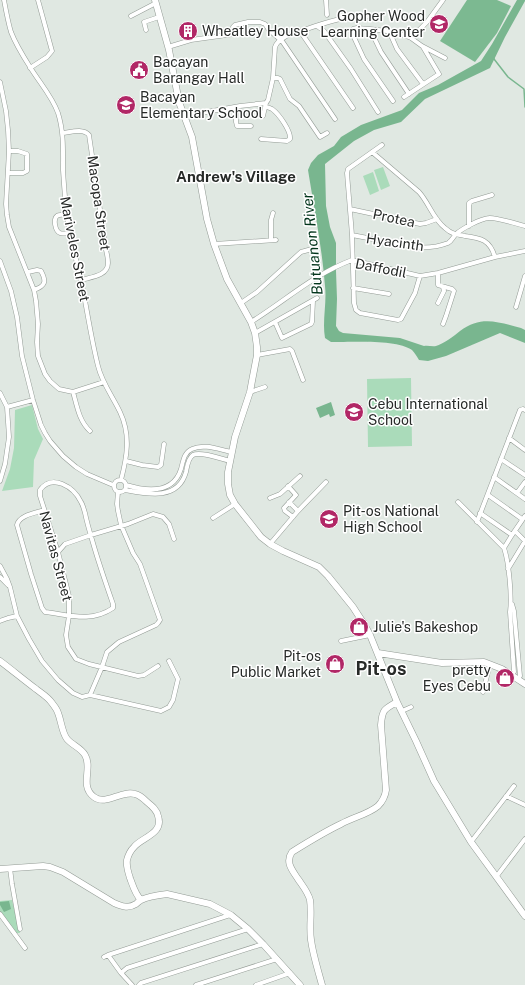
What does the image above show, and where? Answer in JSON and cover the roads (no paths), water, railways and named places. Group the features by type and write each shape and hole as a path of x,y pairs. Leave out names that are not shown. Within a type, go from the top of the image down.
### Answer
{"street":[{"name":"Mariveles Street","path":"4,0 11,32 30,68 55,107 63,133 64,181 70,233 99,368 104,382 121,414 125,426 128,450 121,480"},
{"path":"30,68 47,57 52,50 38,0"},
{"path":"326,0 327,14"},
{"path":"411,38 427,22 443,0"},
{"path":"132,16 156,2 168,46 179,102 192,137 207,219 214,244 228,279 251,322 255,333 257,355 250,392 240,420 228,472 230,495 235,504 261,536 270,544 319,568 328,576 353,607 370,635 397,702 434,781 471,842 525,916"},
{"path":"263,116 273,78 275,47 281,39 300,31 338,20 358,16 366,17"},
{"path":"146,30 144,23 145,21 159,17"},
{"path":"168,46 191,40 234,34 232,27 248,22 260,22 265,24 269,30 281,39 335,119"},
{"path":"317,26 324,31 351,69 378,112"},
{"path":"393,101 364,59 352,33 353,29 389,31 411,38 422,46 445,58"},
{"path":"370,29 381,52 409,94"},
{"path":"300,31 353,108"},
{"path":"389,31 397,49 423,84"},
{"path":"404,97 439,74 422,46"},
{"path":"273,78 280,79 290,98 299,106 320,137 327,133"},
{"path":"0,82 6,111 9,151 6,204 7,215 10,227 34,290 38,324 38,356 45,374 59,389 73,392 104,382"},
{"path":"184,116 236,107 266,105 272,109 285,124 290,139 287,141 261,139"},
{"path":"236,107 236,122 238,126 250,126"},
{"name":"Macopa Street","path":"63,133 78,131 87,132 89,135 108,264 104,273 81,280"},
{"path":"382,145 348,169 347,173 352,235 353,288 356,310 360,313 395,320 401,319 415,293 420,276"},
{"path":"8,174 23,173 27,171 27,154 18,151 9,151"},
{"path":"372,152 419,192 444,227 455,234 485,241 490,245 495,257"},
{"path":"469,226 469,203 492,195"},
{"name":"Protea","path":"350,209 420,224 437,219"},
{"path":"214,244 274,240 271,220 273,213"},
{"path":"67,215 57,216 55,219 55,227 60,233 70,233"},
{"name":"Hyacinth","path":"352,235 414,248 423,248 447,243 451,241 455,234 479,221 490,218 525,226"},
{"path":"241,303 257,292 301,252 312,249"},
{"name":"Daffodil","path":"251,322 300,287 323,273 352,260 420,276 438,273 495,257 525,251"},
{"path":"0,261 11,291 17,317 22,356 41,425 45,433 63,456 87,474 113,486 114,490 118,492 125,490 163,494 175,488 183,480 190,459 194,455 204,454 230,461"},
{"path":"28,272 37,270 41,271 44,279 41,288 34,290"},
{"path":"438,273 437,283 454,291 443,324"},
{"path":"516,307 525,276"},
{"path":"438,303 444,291 443,287"},
{"path":"353,288 389,294"},
{"path":"255,333 275,322 315,300 311,324 282,338 275,322"},
{"path":"257,355 290,349 303,380"},
{"path":"250,392 265,387"},
{"path":"73,392 78,411 85,427 90,432"},
{"path":"0,393 7,407 8,426 8,447 0,482"},
{"path":"7,407 33,400"},
{"path":"477,522 520,410 524,410"},
{"path":"509,438 525,450"},
{"path":"126,462 158,467 161,465 164,444"},
{"path":"113,486 117,480 121,480 126,485 150,492 174,482 180,472 186,454 191,449 204,446 232,452"},
{"path":"204,446 204,454"},
{"path":"501,459 525,475"},
{"path":"270,498 280,494 300,476"},
{"path":"494,477 525,499"},
{"name":"Navitas Street","path":"91,535 82,502 77,496 61,483 52,482 45,484 40,490 40,496 58,552 69,596 69,616 66,635 68,647 76,659 89,664 138,676 144,675 158,666"},
{"path":"270,544 292,517 326,482"},
{"path":"517,493 525,482"},
{"path":"125,490 126,485"},
{"path":"288,486 296,495 284,508 292,517"},
{"path":"90,695 107,652 119,642 156,625 160,620 140,564 133,553 121,526 117,504 118,492"},
{"path":"488,495 524,518 504,548"},
{"path":"289,502 298,511"},
{"path":"458,502 504,548 511,602 514,611 518,650 520,676 515,677"},
{"path":"213,518 235,504"},
{"path":"44,510 22,517 18,522 18,525 31,574 42,608 45,612 86,618 95,616 113,608 91,535"},
{"path":"480,513 512,535"},
{"path":"55,544 64,544 128,524 153,514 163,517 166,520 169,524 174,539"},
{"path":"508,570 525,541 515,531"},
{"path":"58,552 64,544"},
{"path":"0,566 10,587 18,616 29,639 42,661 58,680 73,693 82,697 90,695 161,711 169,707 173,700 178,679 169,661"},
{"path":"0,577 10,587"},
{"path":"0,621 18,616"},
{"path":"340,641 370,635"},
{"path":"378,653 442,663 484,662 502,669 525,684"},
{"path":"0,661 51,701 58,712 66,737 84,754 87,759 88,766 86,780 89,791 93,796 100,800 106,800 124,794 135,794 142,798 158,813 159,822 157,828 147,838 134,846 127,861 128,870 133,885 138,897 141,900"},
{"path":"483,692 490,664"},
{"path":"322,985 312,949 310,900 290,866 288,859 289,855 317,836 342,823 370,812 384,800 386,790 381,725 382,715 387,707 397,702"},
{"path":"402,711 411,707"},
{"path":"471,842 514,786"},
{"path":"506,796 525,805"},
{"path":"496,877 525,839"},
{"path":"0,869 43,866 50,867 64,872 121,906 128,907 141,900 160,894 167,894 210,904 230,915 248,929 278,959 300,985"},
{"path":"10,868 20,929"},
{"path":"0,914 25,948"},
{"path":"132,985 106,956 230,915"},
{"path":"121,973 126,968 248,929"},
{"path":"138,985 263,944"},
{"path":"196,985 278,959"},
{"path":"256,985 264,984 290,973"}],"waterway":[{"path":"494,58 508,77 524,89 525,107"}],"place":[{"name":"Gopher Wood Learning Center","path":"439,24"},
{"name":"Wheatley House","path":"188,31"},
{"name":"Bacayan Barangay Hall","path":"139,70"},
{"name":"Bacayan Elementary School","path":"126,105"},
{"name":"Cebu International School","path":"354,412"},
{"name":"Pit-os National High School","path":"329,519"},
{"name":"Julie's Bakeshop","path":"359,627"},
{"name":"Pit-os Public Market","path":"335,664"},
{"name":"pretty Eyes Cebu","path":"505,678"}],"district":[{"name":"Andrew's Village","path":"236,176"},
{"name":"Pit-os","path":"381,668"}],"water label":[{"name":"Butuanon River","path":"312,244"}]}
